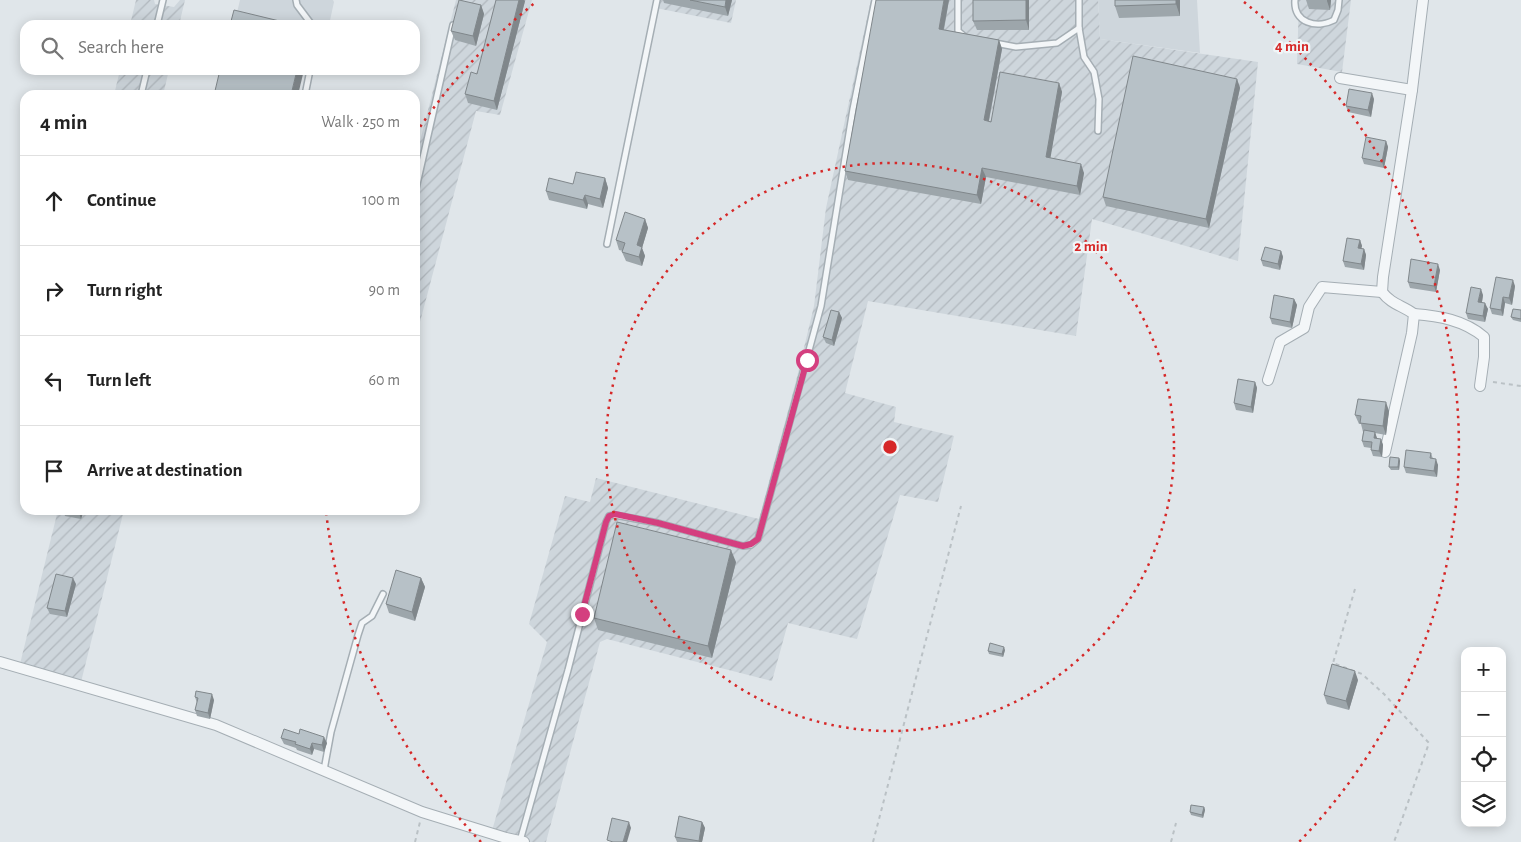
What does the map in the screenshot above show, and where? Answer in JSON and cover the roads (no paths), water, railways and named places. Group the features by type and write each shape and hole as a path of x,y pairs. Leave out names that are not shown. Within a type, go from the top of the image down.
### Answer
{"street":[{"path":"1423,0 1412,90 1382,292 1389,301 1405,307 1414,314 1437,316 1460,322 1475,329 1484,337 1481,382"},
{"path":"1340,78 1412,90"},
{"path":"1268,380 1280,342 1304,328 1309,307 1322,287 1382,292"},
{"path":"1385,452 1412,332 1414,314"},
{"path":"0,662 216,725 422,812 522,842"}],"lane":[{"path":"158,20 162,0"},
{"path":"296,0 297,5 308,20"},
{"path":"607,244 658,0"},
{"path":"522,842 609,516 615,514 658,523 743,546 751,544 758,539 822,306 834,215 875,0"},
{"path":"958,0 958,31 968,39"},
{"path":"1079,0 1079,28 1084,57 1094,72 1099,99 1098,131"},
{"path":"1295,0 1294,7 1297,16 1304,21 1326,24 1334,20 1339,0"},
{"path":"420,171 453,23"},
{"path":"987,42 1016,47 1057,44 1079,28"},
{"path":"142,90 146,75"},
{"path":"306,90 309,75"},
{"path":"324,770 331,732 362,623 372,616 384,594"}]}
